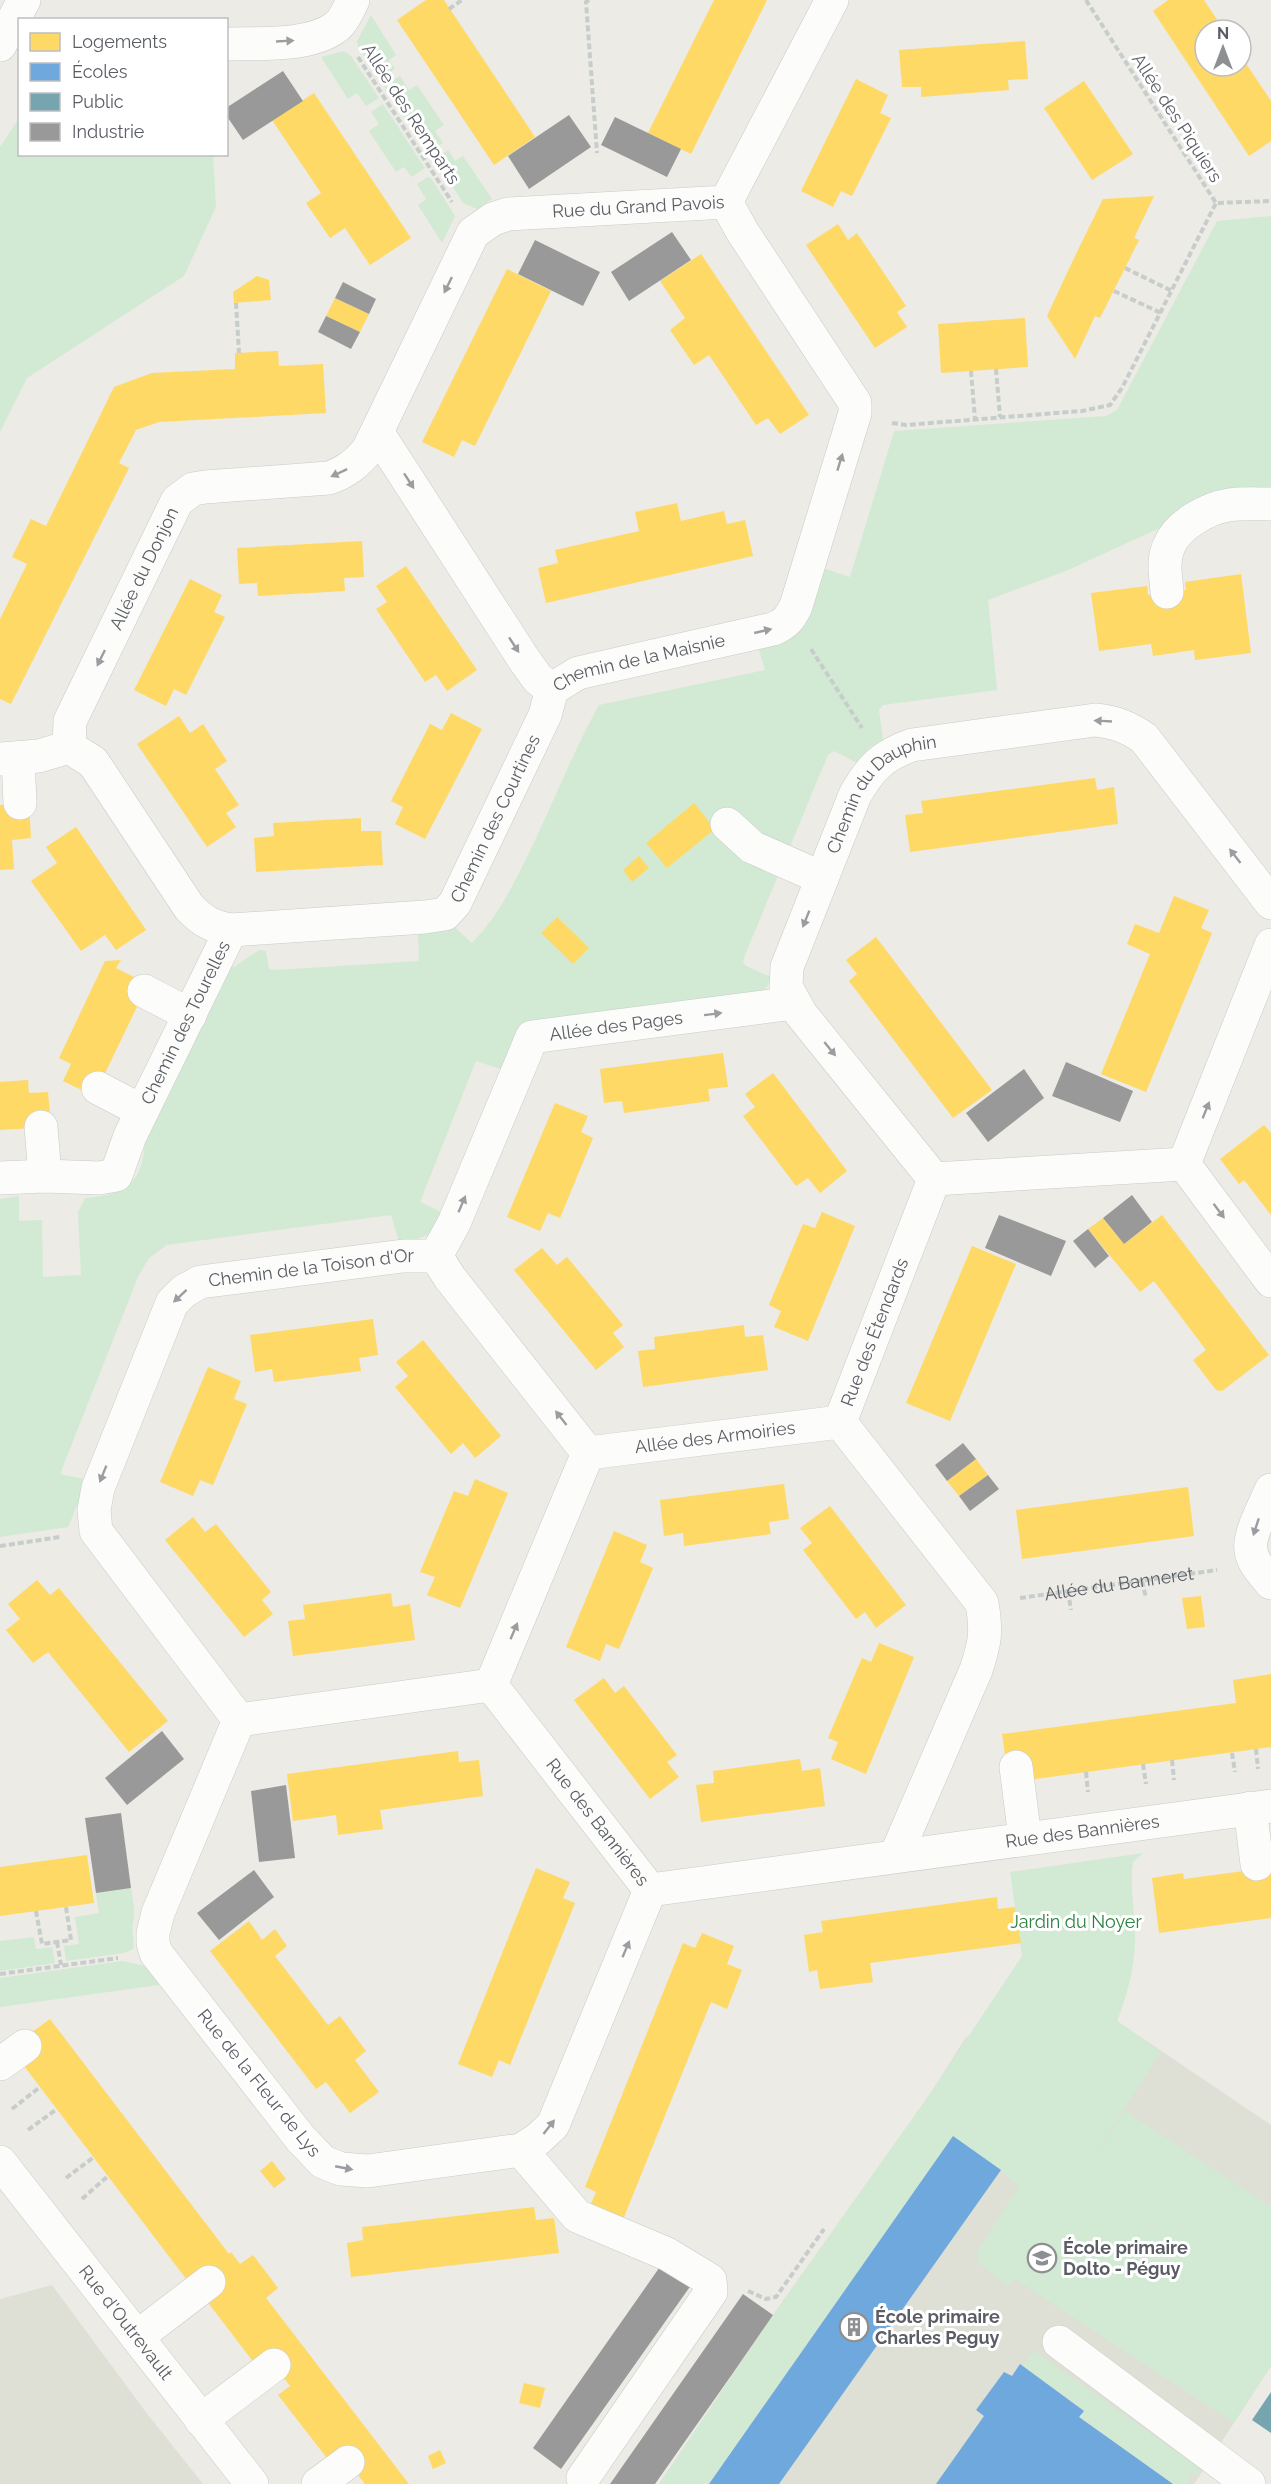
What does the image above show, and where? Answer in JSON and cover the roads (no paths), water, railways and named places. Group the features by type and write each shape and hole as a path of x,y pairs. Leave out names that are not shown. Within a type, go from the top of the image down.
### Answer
{"street":[{"path":"0,45 24,0"},
{"name":"Rue du Grand Pavois","path":"377,432 464,220 493,219 508,214 726,202 832,0"},
{"path":"228,44 321,36 345,13"},
{"path":"0,55 18,54"},
{"name":"Chemin de la Maisnie","path":"377,432 525,661 538,679 552,689 578,673 783,625 790,618 796,606 852,424 855,403 742,231 726,202"},
{"name":"Allée du Donjon","path":"69,747 70,721 177,501 193,489 205,487 329,478 356,464 368,450 377,432"},
{"path":"1167,592 1165,561 1169,545 1178,533 1200,515 1228,505 1271,504"},
{"name":"Chemin des Courtines","path":"231,930 445,914 455,903 545,715 552,689"},
{"name":"Chemin du Dauphin","path":"934,1179 794,1003 786,987 787,968 855,795 864,779 883,759 893,752 912,745 1095,720 1114,722 1131,729 1144,738 1271,903"},
{"path":"20,804 9,759 39,756 69,747"},
{"name":"Chemin des Tourelles","path":"0,1178 45,1176 99,1178 116,1175 142,1111 231,930 215,927 201,920 189,908 93,762 69,747"},
{"path":"727,824 752,848 822,878"},
{"path":"1184,1164 1271,945"},
{"path":"144,991 190,1015"},
{"name":"Allée des Pages","path":"436,1256 454,1223 532,1037 794,1003"},
{"path":"98,1088 142,1111"},
{"path":"41,1127 45,1176"},
{"path":"934,1179 1184,1164"},
{"path":"1184,1164 1271,1281"},
{"name":"Rue des Étendards","path":"896,1855 986,1640 982,1603 840,1422 934,1179"},
{"name":"Chemin de la Toison d'Or","path":"239,1720 96,1531 94,1510 98,1488 172,1303 184,1291 200,1282 403,1256 436,1256 450,1278 588,1452"},
{"name":"Allée des Armoiries","path":"588,1452 840,1422"},
{"path":"239,1720 491,1685 588,1452"},
{"path":"1264,1574 1250,1550 1255,1529 1271,1490"},
{"name":"Rue des Bannières","path":"491,1685 650,1890 1261,1807"},
{"name":"Rue de la Fleur de Lys","path":"239,1720 158,1913 153,1943 141,1955 323,2162 341,2169 368,2171 521,2150 538,2139 553,2125 650,1890"},
{"path":"1016,1767 1025,1838"},
{"path":"1257,1864 1261,1807"},
{"path":"521,2150 576,2216 668,2254 710,2280 711,2292 583,2478"},
{"name":"Rue d'Outrevault","path":"0,2162 252,2484"},
{"path":"130,2329 197,2279"},
{"path":"1059,2342 1248,2484"},
{"path":"208,2428 279,2373"},
{"path":"318,2484 353,2475"}],"place":[{"name":"École primaire Dolto - Péguy","path":"1042,2258"},
{"name":"École primaire Charles Peguy","path":"854,2327"}],"park label":[{"name":"Jardin du Noyer","path":"1076,1922"}]}
